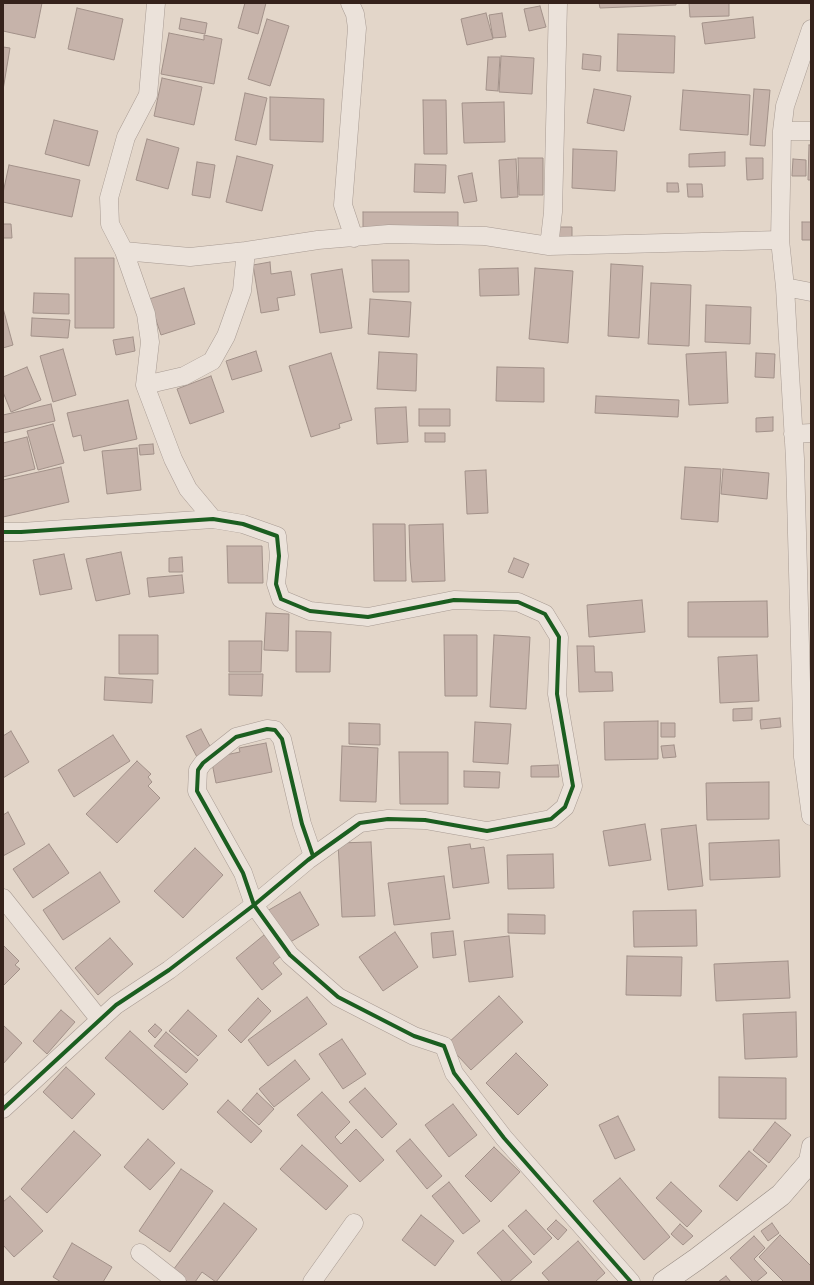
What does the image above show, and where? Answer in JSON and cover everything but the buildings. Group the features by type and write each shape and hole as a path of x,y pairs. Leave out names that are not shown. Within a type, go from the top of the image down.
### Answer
{"street":[{"path":"156,3 148,95 126,138 109,198 110,224 124,251 146,314 150,342 145,385 173,459 188,489 213,519"},
{"path":"350,3 355,14 357,28 343,205 354,238"},
{"path":"549,246 552,212 558,3"},
{"path":"811,29 785,106 782,130 780,240 785,287 795,467 807,756 811,816"},
{"path":"782,130 811,131"},
{"path":"124,251 190,257 246,251 318,240 388,234 485,236 549,246 780,240"},
{"path":"145,385 184,376 212,361 226,336 242,291 246,251"},
{"path":"785,287 811,292"},
{"path":"793,434 811,433"},
{"path":"3,532 28,532 213,519 243,524 277,536 279,556 276,584 281,599 310,611 368,617 454,600 518,602 546,614 558,637 557,694 573,786 565,807 551,819 487,832 425,820 388,819 360,823 314,856 254,905 169,970 116,1005 3,1109"},
{"path":"314,856 302,824 282,739 275,730 267,729 236,737 203,763 198,770 197,791 243,873 254,905 290,955 338,997 414,1036 444,1046 454,1073 504,1138 631,1282"},
{"path":"3,898 100,1020"},
{"path":"664,1282 698,1259 780,1195 810,1159"},
{"path":"312,1282 354,1223"},
{"path":"140,1253 177,1282"}],"cycle path":[{"path":"3,532 213,519 243,524 277,536 279,556 276,584 281,599 310,611 368,617 454,600 518,602 545,614 559,637 557,694 573,786 565,807 551,819 487,831 425,820 388,819 360,823 308,860 254,905 169,970 116,1005 3,1109"},
{"path":"313,856 302,824 282,739 275,730 267,729 236,737 203,763 198,770 197,791 243,873 254,905 290,955 338,997 414,1036 444,1046 454,1073 504,1138 631,1282"}]}
